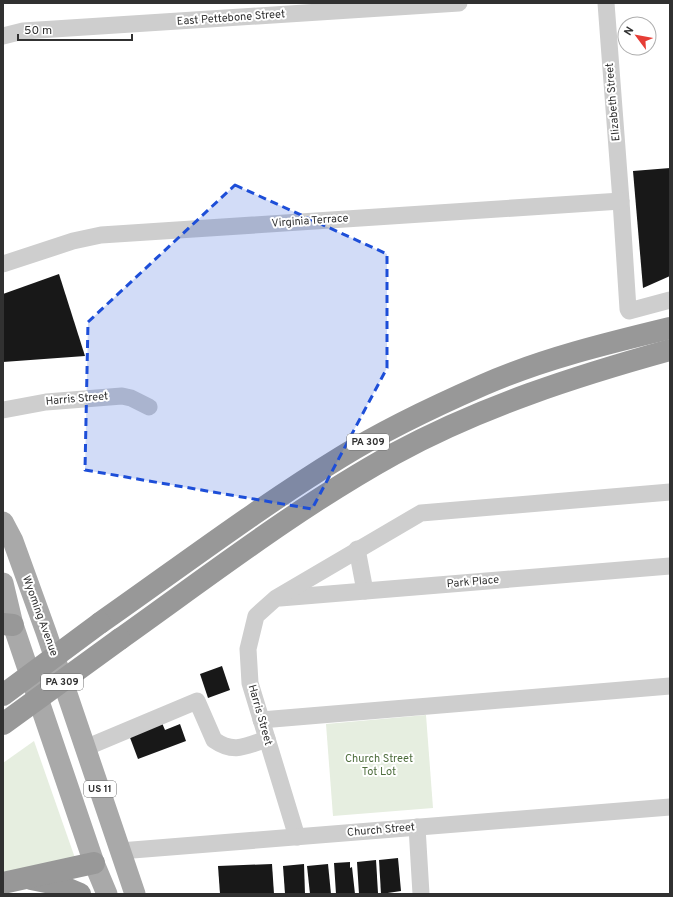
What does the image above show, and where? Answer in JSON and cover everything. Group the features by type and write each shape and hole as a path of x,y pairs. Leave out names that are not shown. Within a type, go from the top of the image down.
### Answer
{"highway":[{"name":"PA 309","path":"3,695 100,623 272,502 343,456 406,421 485,384 555,359 670,328"},
{"name":"PA 309","path":"3,724 246,549 325,496 395,454 487,410 606,368 670,350"},
{"path":"3,883 94,863"},
{"path":"24,878 56,884 80,894"}],"main road":[{"name":"Wyoming Avenue","path":"3,522 13,541 46,632 135,894"},
{"name":"US 11","path":"3,583 8,624 94,863 107,894"},
{"path":"8,624 46,632"},
{"name":"Church Street","path":"94,863 120,851"}],"street":[{"name":"East Pettebone Street","path":"3,36 23,31 459,3"},
{"name":"Elizabeth Street","path":"606,3 622,200 628,310 630,311 670,300"},
{"name":"Virginia Terrace","path":"3,264 73,241 101,235 622,200"},
{"name":"Harris Street","path":"3,410 46,402 122,396 131,398 149,407"},
{"name":"Harris Street","path":"297,837 250,683 248,649 256,616 276,598 357,549 421,513 670,492"},
{"path":"357,549 365,591"},
{"name":"Park Place","path":"276,598 670,566"},
{"path":"261,720 670,686"},
{"path":"85,748 197,702 214,740 219,744 228,748 240,749 267,739"},
{"name":"Church Street","path":"120,851 670,808"},
{"path":"417,827 421,894"}],"highlighted area":[{"path":"235,185 387,254 387,368 312,509 85,470 88,322"}],"green space":[{"name":"Church Street Tot Lot","path":"426,715 433,808 333,816 326,724"},
{"path":"34,741 75,858 3,873 3,763"}],"building":[{"path":"670,168 670,276 643,288 633,171"},
{"path":"59,274 85,356 3,362 3,294"},
{"path":"222,666 230,690 208,698 200,674"},
{"path":"162,723 165,730 180,724 186,741 138,759 129,735"},
{"path":"398,858 401,891 381,894 379,860"},
{"path":"376,860 378,893 359,894 357,862"},
{"path":"350,862 350,868 352,867 355,894 336,894 334,863"},
{"path":"272,864 274,894 220,894 218,866"},
{"path":"304,864 305,894 285,894 283,866"},
{"path":"328,864 331,894 310,894 307,866"}]}
